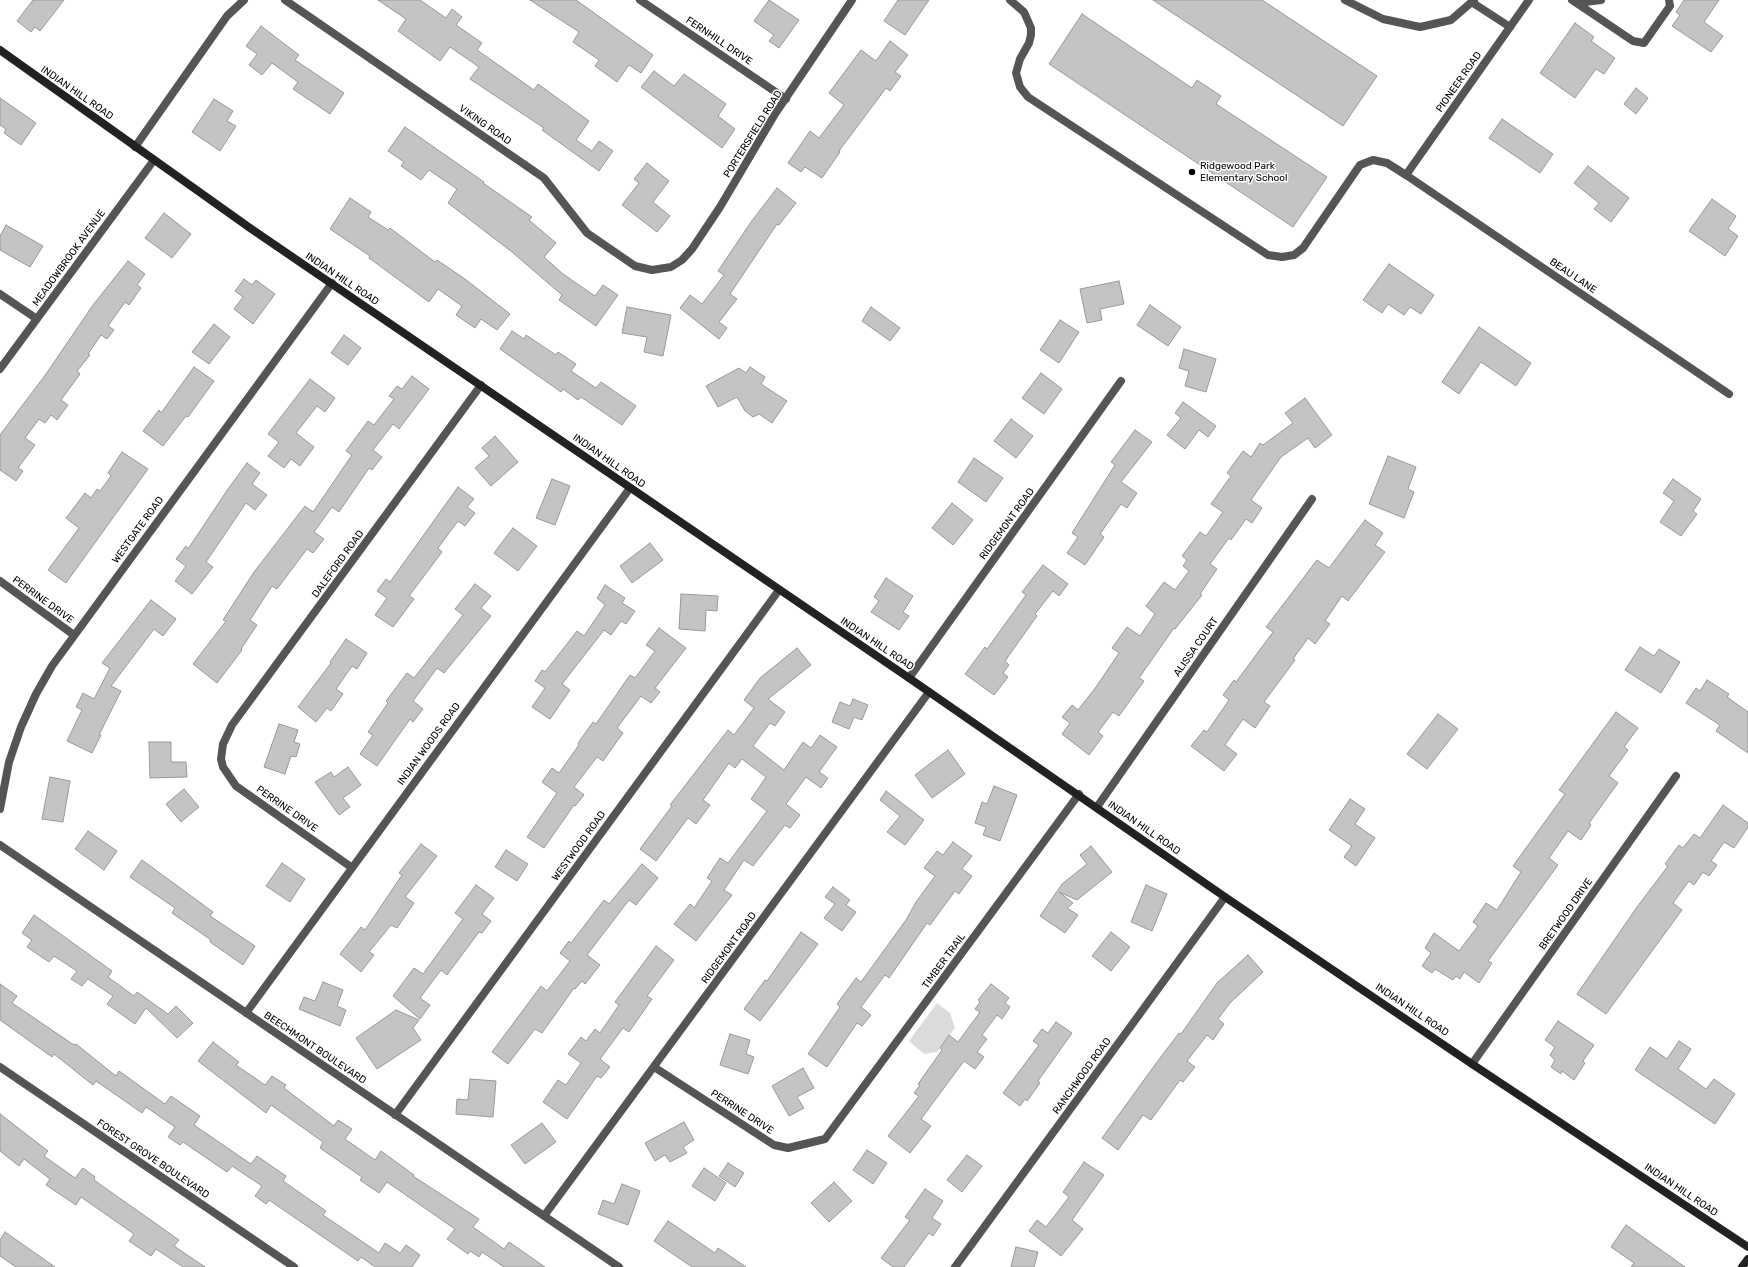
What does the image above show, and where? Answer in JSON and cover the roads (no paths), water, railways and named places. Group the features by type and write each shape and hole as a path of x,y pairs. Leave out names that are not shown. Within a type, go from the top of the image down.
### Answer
{"street":[{"path":"135,146 227,16 244,0"},
{"name":"VIKING ROAD","path":"285,0 544,178 587,233 612,251 635,266 644,269 663,270"},
{"name":"FERNHILL DRIVE","path":"640,0 786,99"},
{"name":"PORTERSFIELD ROAD","path":"663,270 682,260 692,249 720,207 786,99 852,0"},
{"name":"BEAU LANE","path":"1010,0 1024,12 1031,28 1029,44 1020,59 1016,73 1020,87 1028,97 1268,255 1282,257 1294,256 1303,248 1360,165 1373,160 1387,163 1729,394"},
{"path":"1345,0 1383,20 1420,27 1451,20 1474,1 1510,27"},
{"name":"PIONEER ROAD","path":"1406,175 1529,0"},
{"path":"1575,2 1601,0"},
{"path":"1575,2 1633,41 1644,43 1670,6 1669,0"},
{"name":"INDIAN HILL ROAD","path":"0,50 250,228 1079,794 1225,897 1472,1064 1748,1247"},
{"name":"MEADOWBROOK AVENUE","path":"0,369 154,160"},
{"name":"WESTGATE ROAD","path":"0,809 9,762 21,727 45,678 74,635 332,283"},
{"path":"0,294 37,319"},
{"name":"RIDGEMONT ROAD","path":"909,678 1121,381"},
{"name":"DALEFORD ROAD","path":"221,759 223,744 232,725 481,385"},
{"name":"INDIAN WOODS ROAD","path":"246,1013 630,488"},
{"name":"ALISSA COURT","path":"1097,807 1312,498"},
{"name":"PERRINE DRIVE","path":"0,581 74,635"},
{"name":"WESTWOOD ROAD","path":"395,1115 779,590"},
{"name":"RIDGEMONT ROAD","path":"544,1216 929,692"},
{"name":"PERRINE DRIVE","path":"221,759 226,774 236,786 352,867"},
{"name":"BRETWOOD DRIVE","path":"1472,1064 1676,776"},
{"name":"TIMBER TRAIL","path":"825,1139 1079,794"},
{"name":"BEECHMONT BOULEVARD","path":"0,845 619,1267"},
{"name":"RANCHWOOD ROAD","path":"955,1267 1225,897"},
{"name":"FOREST GROVE BOULEVARD","path":"0,1067 294,1267"},
{"name":"PERRINE DRIVE","path":"654,1067 774,1145 788,1148 825,1139"},
{"path":"1742,1267 1748,1259"}],"place":[{"name":"Ridgewood Park Elementary School","path":"1192,172"}]}
